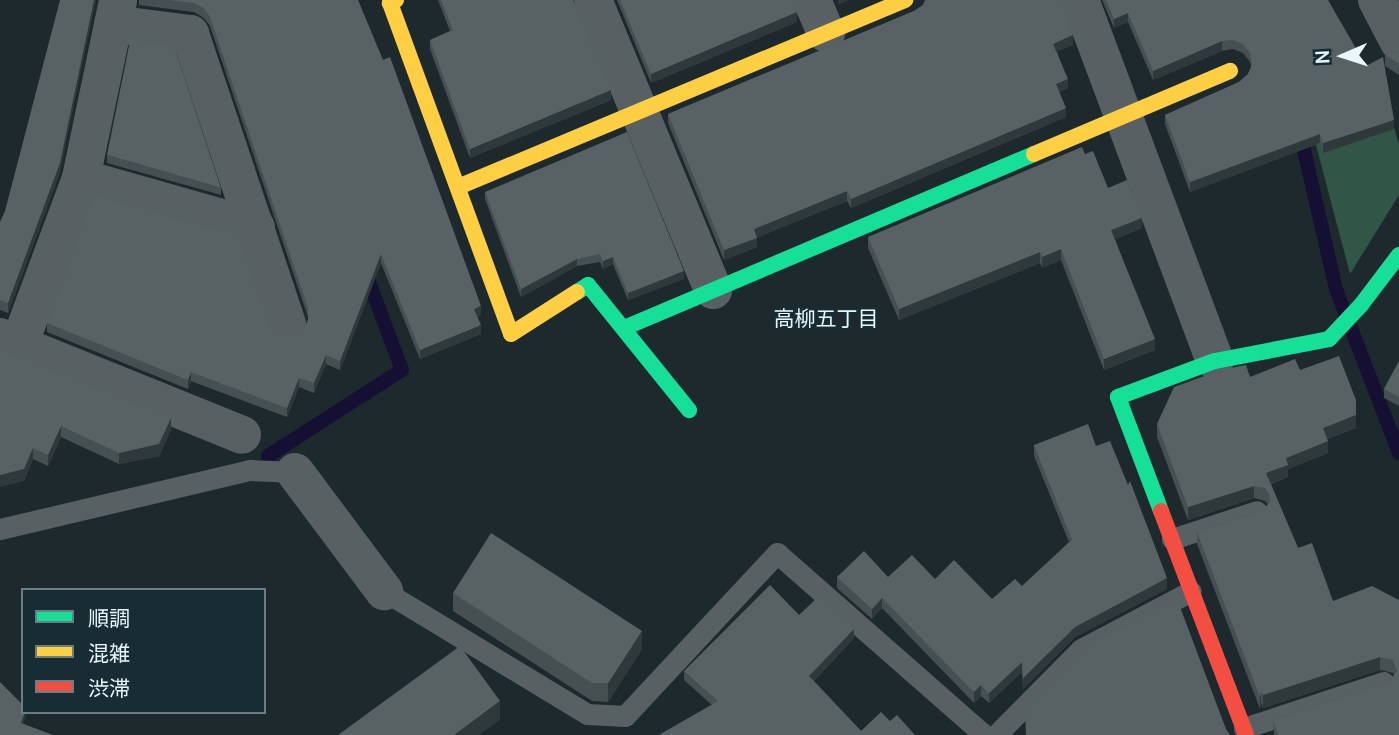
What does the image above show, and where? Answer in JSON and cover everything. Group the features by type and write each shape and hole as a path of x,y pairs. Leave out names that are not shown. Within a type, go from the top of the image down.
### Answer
{"street":[{"path":"396,0 390,3 511,334 588,285 690,410"},
{"path":"593,0 713,289"},
{"path":"458,187 640,110 819,17 906,0"},
{"path":"1080,0 1215,361"},
{"path":"1377,0 1399,43"},
{"path":"242,435 9,341 81,178 116,12 190,34 287,324"},
{"path":"624,328 1230,71"},
{"path":"81,178 256,228"},
{"path":"1245,732 1118,397 1215,361 1329,339 1361,305 1399,255"},
{"path":"295,472 384,591"}],"lane":[{"path":"0,529 250,470 295,472"},
{"path":"1172,539 1257,511"},
{"path":"384,591 585,725 625,716 777,554 984,735"},
{"path":"996,735 1081,649 1191,591"},
{"path":"1245,732 1384,682"}],"green space":[{"path":"1388,106 1399,145 1399,195 1350,274 1312,130"}],"building":[{"path":"60,0 94,0 60,163 8,303 0,300 0,222"},
{"path":"169,0 358,0 383,60 390,57 481,306 474,309 481,325 420,350 381,254 340,361 326,355 314,383 299,378 287,408 191,372 188,380 47,323 94,195 238,236 272,331 282,336 293,336 303,330 308,320 308,308 210,17 204,8 194,3"},
{"path":"441,0 573,0 611,90 470,149 430,40 453,30"},
{"path":"620,0 794,0 797,12 651,74"},
{"path":"925,0 1062,0 1073,35 1053,44 1068,79 1056,84 1066,108 851,199 847,191 754,229 757,238 724,250 668,114 914,11 923,5"},
{"path":"1106,0 1328,0 1366,66 1383,57 1394,120 1323,143 1320,134 1190,182 1165,115 1239,82 1248,74 1252,65 1250,53 1243,44 1233,40 1222,41 1153,71 1128,13 1114,19"},
{"path":"130,41 174,46 221,188 107,155"},
{"path":"1399,52 1399,64 1385,55"},
{"path":"627,132 684,271 628,293 613,257 603,261 600,254 577,259 521,289 485,192"},
{"path":"1082,147 1085,154 1093,151 1108,188 1127,180 1142,218 1111,230 1155,339 1104,359 1061,249 1042,257 1040,252 899,309 868,237"},
{"path":"1,350 171,418 159,444 119,453 61,426 48,455 33,448 24,469 0,475"},
{"path":"1339,356 1356,400 1356,415 1323,428 1328,441 1286,458 1288,465 1266,473 1298,548 1312,543 1333,601 1372,586 1399,600 1399,735 1278,735 1273,720 1389,682 1397,671 1393,660 1380,657 1263,695 1261,691 1260,697 1197,532 1262,511 1270,502 1269,494 1265,488 1254,486 1188,507 1157,424 1174,387 1221,370 1246,365 1250,377 1295,359 1300,370"},
{"path":"1399,361 1399,397 1384,389"},
{"path":"1088,424 1096,446 1110,441 1128,485 1130,481 1167,578 1075,627 1023,678 1022,662 989,693 981,685 974,692 882,598 872,609 837,577 864,551 888,577 912,555 935,579 954,560 992,599 1015,579 1022,586 1072,540 1034,445"},
{"path":"491,533 642,631 608,683 592,683 453,593"},
{"path":"770,585 799,615 818,597 854,629 809,676 861,731 881,712 890,721 897,715 915,735 659,735 718,701 684,671"},
{"path":"1177,599 1230,735 1026,735 1025,710 1089,646"},
{"path":"460,646 500,701 454,735 338,735"},
{"path":"0,682 21,703 21,714 24,714 21,723 53,735 0,735"}],"waterway":[{"path":"1296,134 1303,146 1336,289 1399,453"},
{"path":"268,456 402,370 365,271"}],"traffic: fast":[{"path":"624,328 1034,154"},
{"path":"1161,511 1118,397 1215,361 1329,339 1361,305 1399,255"},
{"path":"577,292 588,285 689,410"}],"traffic: slow":[{"path":"396,0 390,3 511,334 577,292"},
{"path":"458,187 906,0"},
{"path":"1034,154 1230,71"}],"traffic: jam":[{"path":"1161,511 1246,735"}],"district":[{"name":"高柳五丁目","path":"826,318"}]}
